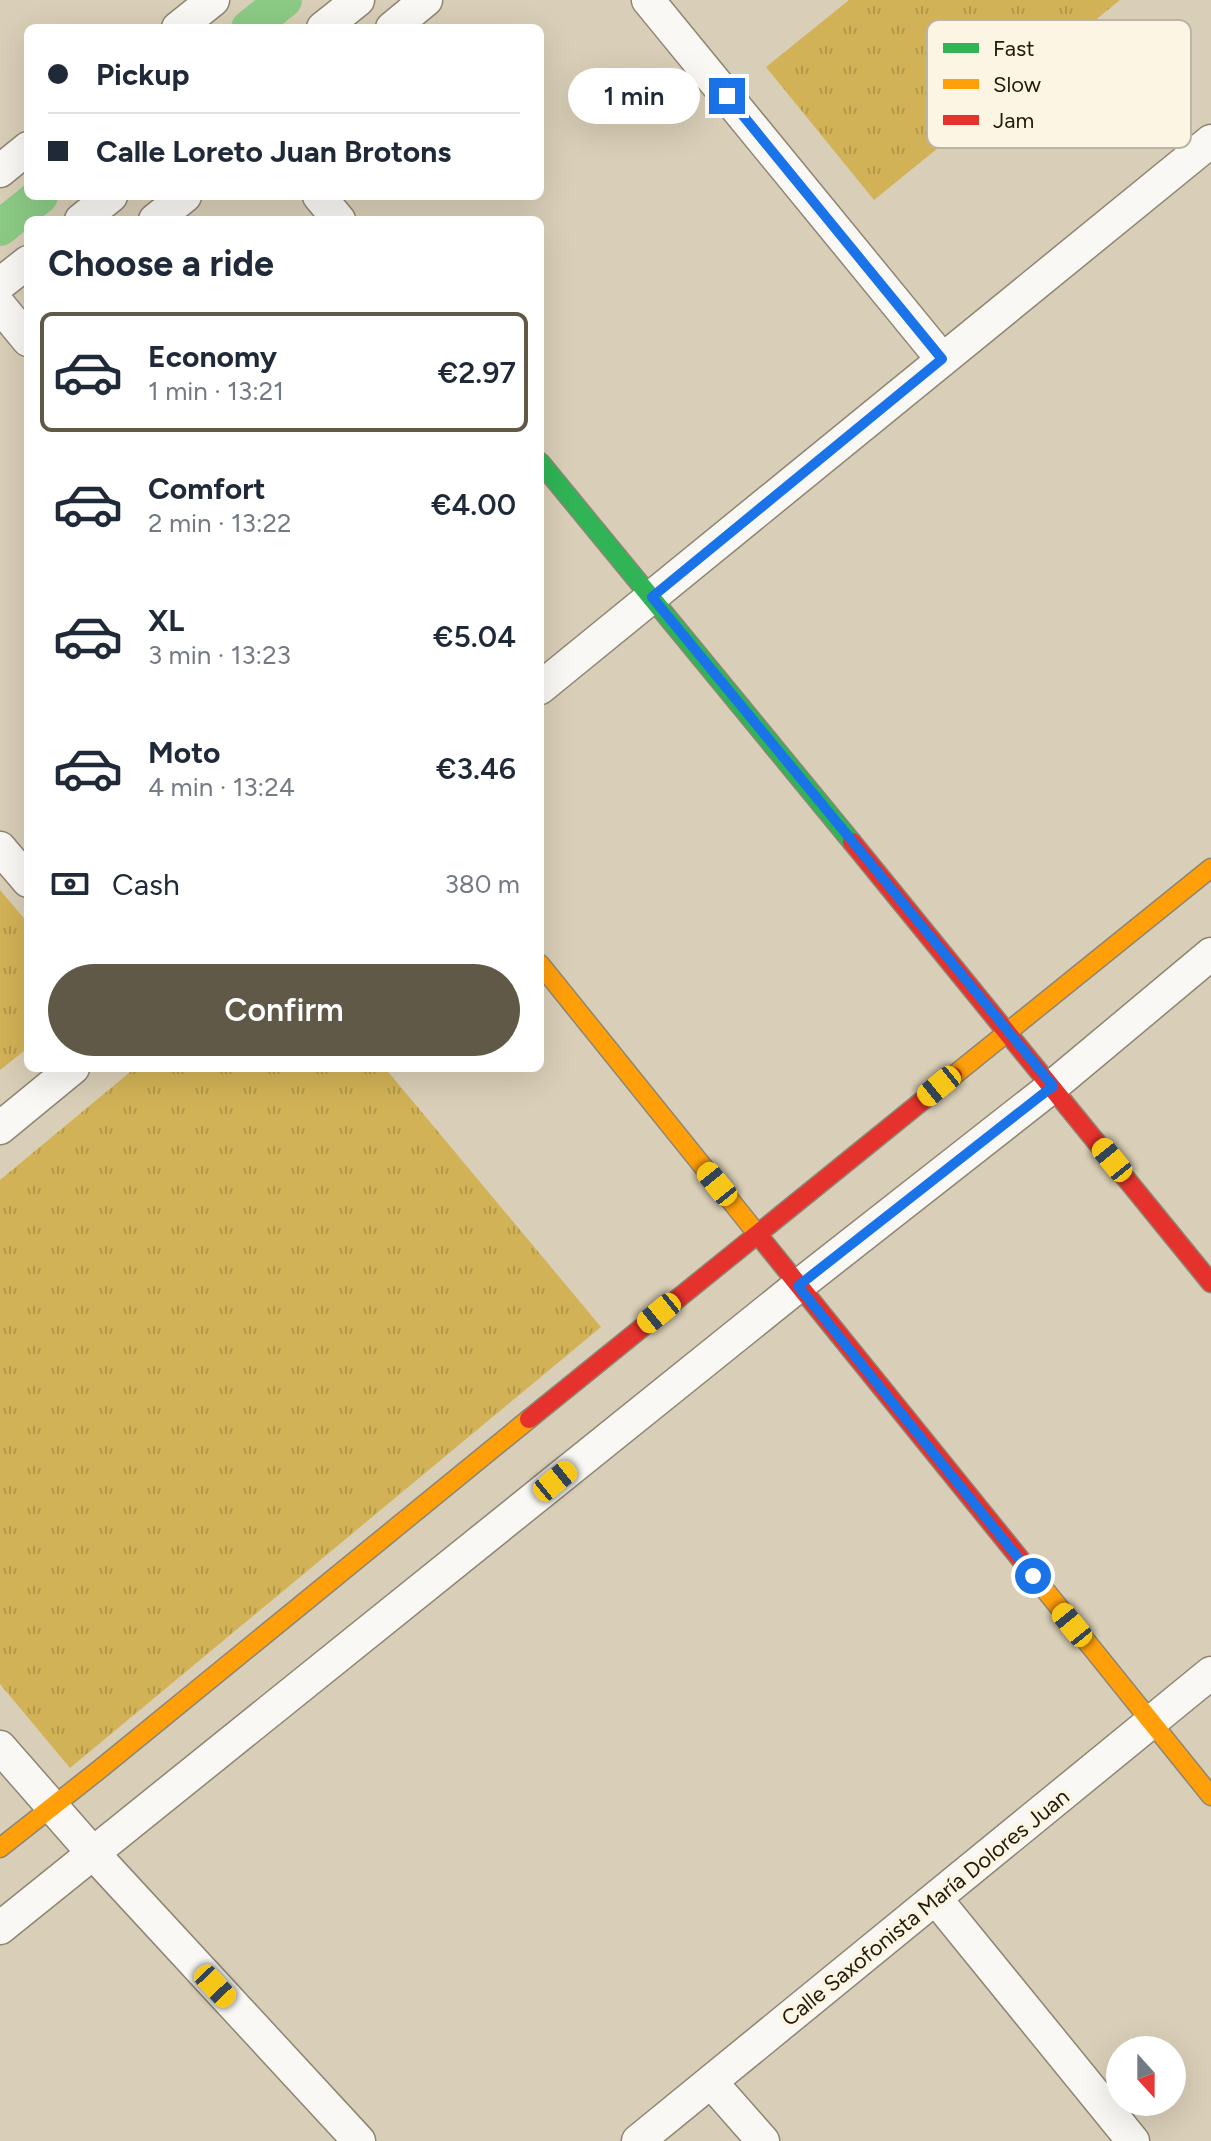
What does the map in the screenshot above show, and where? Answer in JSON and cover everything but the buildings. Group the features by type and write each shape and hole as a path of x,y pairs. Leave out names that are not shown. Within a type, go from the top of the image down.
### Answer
{"street":[{"path":"183,24 213,0"},
{"path":"328,24 358,0"},
{"path":"397,24 426,0"},
{"path":"648,0 942,359"},
{"path":"544,685 1211,141"},
{"path":"0,171 24,151"},
{"path":"86,216 106,200"},
{"path":"160,216 180,200"},
{"path":"322,200 336,216"},
{"path":"0,284 24,265"},
{"path":"544,467 1211,1283"},
{"path":"0,848 24,876"},
{"path":"0,1848 1211,868"},
{"path":"0,1928 798,1286 1053,1086 1211,954"},
{"path":"544,969 1211,1796"},
{"path":"0,1128 68,1072"},
{"name":"Calle Saxofonista María Dolores Juan","path":"638,2141 1211,1673"},
{"path":"0,1747 92,1852 359,2141"},
{"path":"936,1899 1133,2141"},
{"path":"711,2082 763,2141"}],"green space":[{"path":"849,0 1120,0 1095,20 927,20 927,148 938,148 874,200 766,67"},
{"path":"0,890 24,918 24,1051 0,1070"},
{"path":"130,1072 388,1072 601,1327 70,1768 0,1684 0,1180"}],"waterway":[{"path":"254,24 284,0"},
{"path":"0,228 35,200"}],"traffic: fast":[{"path":"544,467 852,842"}],"traffic: slow":[{"path":"953,1076 1211,868"},
{"path":"544,969 759,1236"},
{"path":"0,1848 529,1419"},
{"path":"1021,1560 1211,1796"}],"traffic: jam":[{"path":"852,842 1211,1283"},
{"path":"529,1419 953,1076"},
{"path":"759,1236 1021,1560"}],"route":[{"path":"727,96 942,359 652,597 1053,1086 798,1286 1033,1576"}]}
